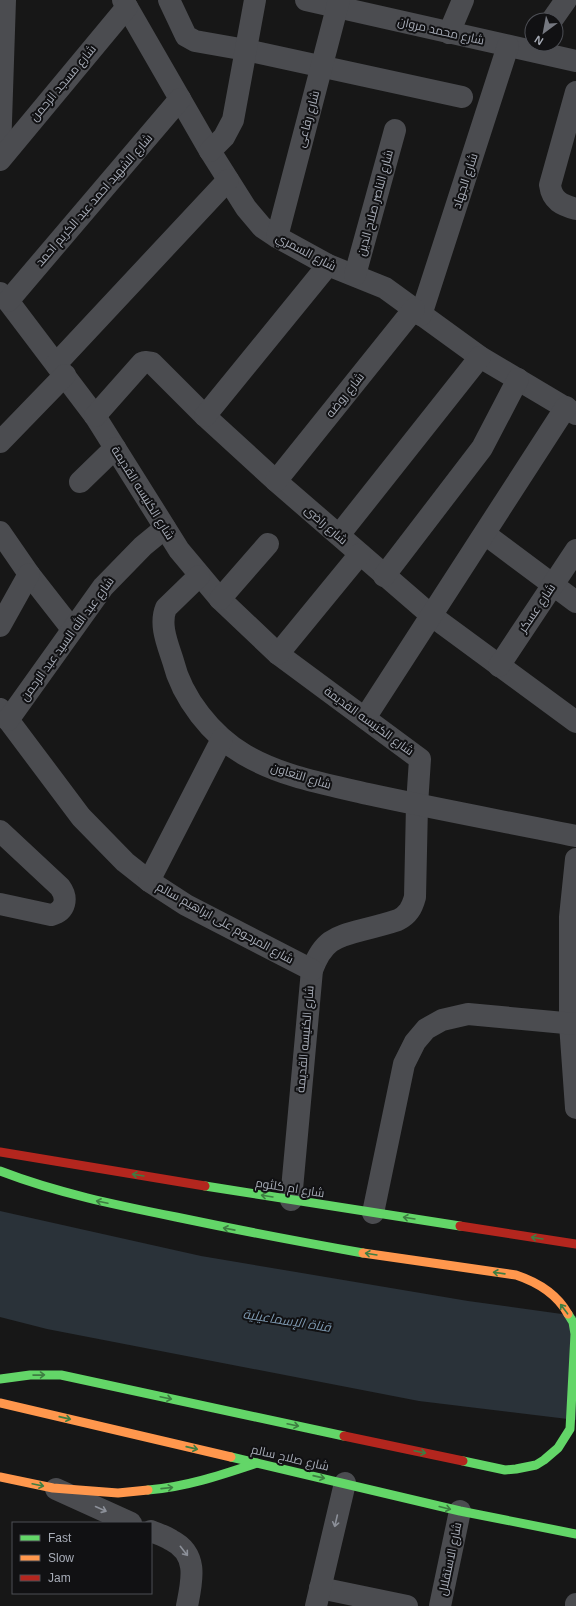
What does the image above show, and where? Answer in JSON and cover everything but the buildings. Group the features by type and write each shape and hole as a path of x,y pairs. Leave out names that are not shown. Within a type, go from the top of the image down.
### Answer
{"main road":[{"name":"شارع ام كلثوم","path":"0,1152 291,1200 576,1244"},
{"path":"0,1171 51,1189 96,1201 321,1246 516,1275 530,1280 548,1291 564,1307 572,1319 575,1334 570,1429 564,1441 547,1459 534,1466 520,1470 505,1470 61,1375 24,1375 0,1379"},
{"name":"شارع صلاح سالم","path":"0,1403 460,1511 576,1534"},
{"path":"0,1477 53,1488 118,1493 172,1488 203,1481 257,1463"}],"street":[{"path":"0,152 5,0"},
{"path":"169,0 186,36 190,40 246,50 462,97"},
{"path":"210,151 224,137 233,120 255,0"},
{"name":"شارع محمد مروان","path":"306,0 338,4 449,33 508,46 524,47"},
{"path":"449,33 463,0"},
{"path":"558,12 566,0"},
{"name":"شارع السمري","path":"125,3 210,151 228,180 254,218 262,227 328,265 385,288 480,357 571,411"},
{"name":"شارع مسجد الرحمن","path":"0,160 125,3"},
{"name":"شارع رفاعى","path":"277,237 338,4"},
{"name":"شارع الجهاد","path":"418,312 508,46"},
{"name":"شارع محمد مروان","path":"546,52 576,61"},
{"path":"576,92 572,124 550,185 551,192 556,200 562,205 576,209"},
{"name":"شارع الشهيد احمد عبد الكريم احمد","path":"4,297 180,99"},
{"name":"شارع الناصر صلاح الدين","path":"355,275 394,130"},
{"path":"0,442 61,370 228,180"},
{"path":"205,416 328,265"},
{"name":"شارع الكنيسه القديمة","path":"4,297 95,416 179,550 220,600 278,654 420,759 415,897 409,912 405,917 398,920 339,936 322,950 312,970 291,1200"},
{"name":"شارع روضه","path":"276,481 418,312"},
{"path":"339,535 480,357"},
{"name":"شارع راضى","path":"95,416 142,363 152,363 205,416 384,576 432,616 576,722"},
{"path":"384,576 482,448 518,379"},
{"path":"365,718 485,534 571,411"},
{"path":"80,482 115,448"},
{"name":"شارع عبد الله السيد عبد الرحمن","path":"4,714 72,629 103,587 142,546 165,528"},
{"path":"0,532 29,574 72,629"},
{"path":"485,534 576,602"},
{"path":"220,600 268,544"},
{"name":"شارع عسكر","path":"499,666 576,550"},
{"path":"278,654 360,554"},
{"path":"0,626 29,574"},
{"name":"شارع التعاون","path":"199,576 166,608 163,626 174,667 184,687 207,724 222,740 244,755 268,767 294,777 418,805 576,836"},
{"name":"شارع المرحوم على ابراهيم سالم","path":"4,714 82,817 125,862 149,882 186,905 312,970"},
{"path":"149,882 222,740"},
{"path":"0,831 60,887 65,898 64,906 57,913 51,915 0,904"},
{"path":"576,859 570,916 576,1108"},
{"path":"373,1213 404,1064 415,1042 426,1029 442,1020 468,1014 573,1024"},
{"path":"345,1483 318,1597 407,1606"},
{"path":"53,1488 129,1522"},
{"name":"شارع الاستقلال","path":"440,1606 460,1511"},
{"path":"152,1531 176,1543 186,1553 191,1561 192,1579 187,1606"}],"water":[{"name":"قناة الإسماعيلية","path":"0,1211 201,1256 468,1301 576,1316 576,1420 419,1401 47,1329 0,1317"}],"traffic: fast":[{"path":"0,1171 43,1186 109,1203 363,1253"},
{"path":"205,1186 460,1226"},
{"path":"463,1461 505,1470 516,1469 536,1465 558,1448 570,1429 575,1334 573,1322 568,1314"},
{"path":"0,1379 30,1375 61,1375 344,1436"},
{"path":"231,1457 460,1511 576,1534"},
{"path":"148,1490 190,1483 257,1463"}],"traffic: slow":[{"path":"363,1253 516,1275 531,1281 546,1290 558,1300 568,1314"},
{"path":"0,1403 231,1457"},
{"path":"0,1477 53,1488 118,1493 148,1490"}],"traffic: jam":[{"path":"0,1152 205,1186"},
{"path":"460,1226 576,1244"},
{"path":"344,1436 463,1461"}]}
